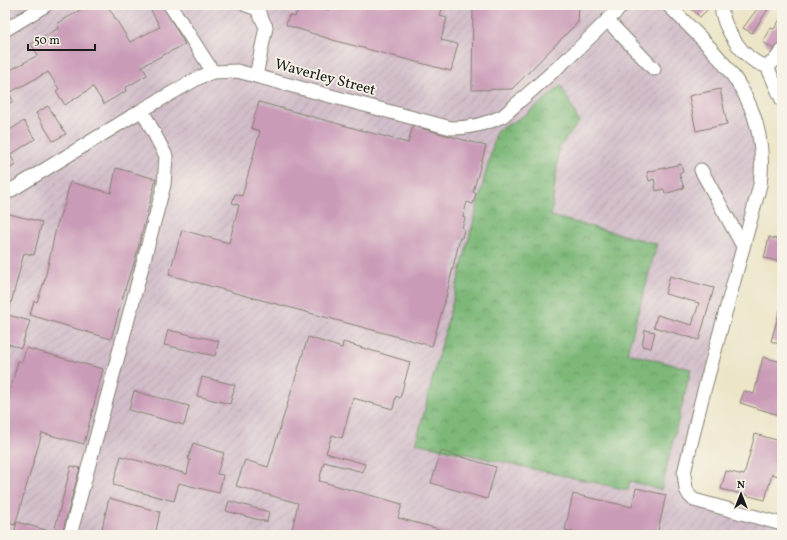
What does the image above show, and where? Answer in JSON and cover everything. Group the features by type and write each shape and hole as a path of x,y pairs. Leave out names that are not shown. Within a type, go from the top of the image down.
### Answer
{"street":[{"path":"6,27 46,5"},
{"path":"170,5 213,72"},
{"path":"246,5 257,9 266,27 256,76"},
{"name":"Waverley Street","path":"5,194 142,110 213,72 237,71 441,126 450,128 470,127 504,116 623,5"},
{"path":"668,5 729,69 743,90 755,116 762,168 760,185 701,402 684,473 684,481 689,495 694,500 782,524"},
{"path":"721,5 726,22 736,44 753,60 767,66 782,100"},
{"path":"607,20 654,69"},
{"path":"767,66 776,60 782,51"},
{"path":"70,535 164,185 166,156 142,110"},
{"path":"701,170 743,246"}],"shaded area":[{"path":"5,5 664,5 730,73 752,121 759,166 681,472 688,499 782,525 782,535 5,535"}],"green space":[{"path":"561,85 579,122 559,148 551,216 657,244 627,353 691,369 661,490 630,481 628,490 416,443 497,130 515,121 531,110"}],"building":[{"path":"88,5 107,5 130,42 160,27 148,5 162,5 185,44 142,66 147,75 125,88 126,91 104,104 93,87 65,105 56,91 59,89 48,72 9,93 13,101 5,106 5,73 38,55 31,44 59,28 57,24"},
{"path":"299,5 310,5 329,10 330,5 443,5 440,16 447,18 441,40 458,44 451,71 336,41 286,25 289,15 295,17"},
{"path":"473,5 579,5 578,22 512,89 472,90"},
{"path":"687,5 701,5 707,10 700,17"},
{"path":"760,5 771,5 752,33 743,28"},
{"path":"782,16 782,43 774,49 763,42 771,28 774,29"},
{"path":"720,89 727,124 696,131 689,96"},
{"path":"259,102 408,143 413,126 486,146 473,192 476,193 473,204 467,202 463,217 465,218 462,228 464,229 462,238 460,238 446,297 432,346 169,275 182,230 229,243 239,205 232,203 235,194 242,196 260,131 251,128"},
{"path":"48,106 66,134 53,141 36,113"},
{"path":"24,121 35,139 10,155 16,165 5,171 5,133"},
{"path":"681,164 683,172 679,173 684,188 665,194 664,189 656,191 654,179 649,181 647,172"},
{"path":"116,168 156,179 135,260 131,273 130,272 111,339 30,315 34,301 37,302 45,279 56,228 64,207 70,182 111,193"},
{"path":"5,213 42,222 34,255 24,253 8,315 30,321 21,348 5,343"},
{"path":"769,237 781,240 779,250 782,251 782,262 764,258"},
{"path":"670,276 714,288 699,340 654,327 657,315 692,325 699,303 665,294"},
{"path":"780,310 782,310 782,345 771,341"},
{"path":"168,330 219,341 215,356 164,345"},
{"path":"645,330 655,332 651,348 642,346"},
{"path":"308,337 342,348 343,342 410,362 400,398 396,396 393,409 353,398 342,438 332,435 326,453 365,464 363,472 324,462 319,481 402,504 398,518 454,533 454,535 291,535 298,503 236,486 245,460 268,467"},
{"path":"26,348 103,369 84,444 42,433 15,525 5,522 5,410 18,361 22,362"},
{"path":"763,357 782,362 780,383 782,384 782,416 740,403 744,391 754,394"},
{"path":"202,377 235,385 230,404 197,396"},
{"path":"134,391 189,406 184,425 129,410"},
{"path":"755,434 780,441 775,460 782,462 782,477 772,474 765,500 721,489 726,471 744,475"},
{"path":"193,443 224,453 217,474 223,475 219,493 179,483 174,501 113,485 121,456 187,474 190,460 188,459"},
{"path":"441,451 496,467 487,499 431,483"},
{"path":"71,466 80,468 63,530 55,528"},
{"path":"636,488 666,495 657,535 588,535 565,530 573,494 632,507"},
{"path":"109,498 160,512 155,535 108,535 101,533"},
{"path":"229,501 269,512 267,522 226,511"},
{"path":"17,522 56,533 56,535 14,534"}]}
